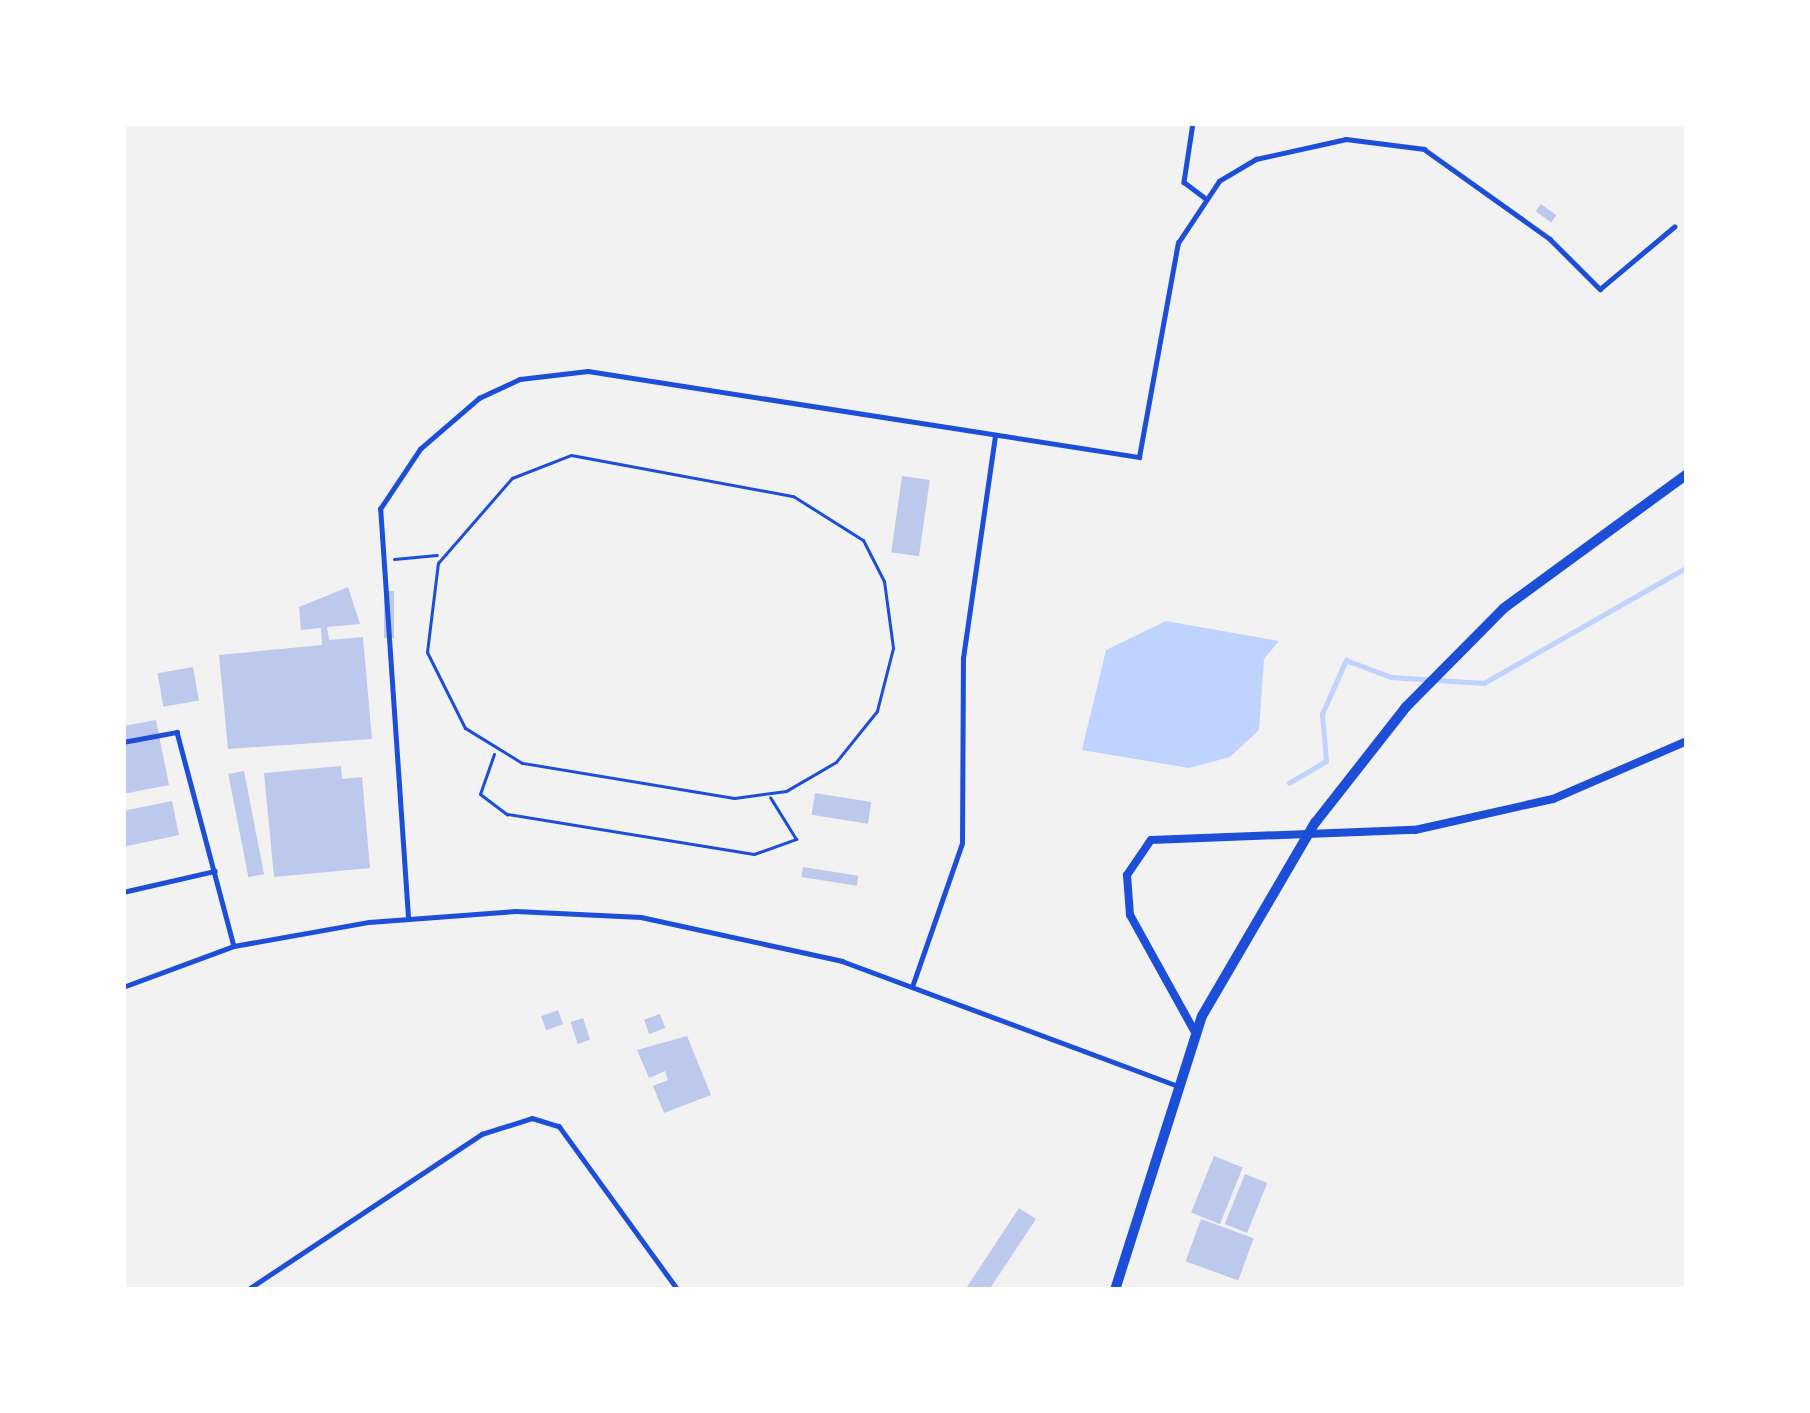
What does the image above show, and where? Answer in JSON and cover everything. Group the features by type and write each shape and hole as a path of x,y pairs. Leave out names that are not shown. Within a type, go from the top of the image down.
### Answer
{"main road":[{"path":"1115,1290 1176,1085 1196,1034 1289,861 1441,670 1572,550 1687,473"}],"street":[{"path":"1196,1034 1130,915 1127,875 1151,840 1415,830 1553,799 1687,741"}],"lane":[{"path":"1193,123 1184,182 1204,198"},
{"path":"408,917 380,509 395,478 464,410 520,379 639,375 1139,457 1178,243 1204,198 1256,159 1388,138 1496,196 1600,289 1674,227"},
{"path":"913,986 962,843 965,636 995,436"},
{"path":"123,742 177,732 234,946"},
{"path":"123,892 215,871"},
{"path":"123,987 234,946 408,917 641,917 784,944 913,986 1176,1085"},
{"path":"247,1290 482,1134 532,1118 559,1126 678,1290"}],"path":[{"path":"571,454 793,496 836,514 879,567 890,665 877,712 847,752 769,796 494,750 451,711 429,663 441,554 512,478 571,454"},
{"path":"380,558 441,554"},
{"path":"494,750 480,794 534,819 754,854 796,839 769,796"},
{"path":"1260,1290 1348,1290"}],"water":[{"path":"1166,621 1279,641 1264,659 1259,730 1230,757 1189,768 1082,750 1106,650"}],"building":[{"path":"1541,204 1556,215 1551,222 1536,211"},
{"path":"902,476 930,480 919,556 891,552"},
{"path":"348,587 360,624 327,627 329,640 363,637 372,739 228,749 219,655 322,645 321,628 301,630 299,607"},
{"path":"384,591 394,591 394,638 384,638"},
{"path":"193,667 199,700 163,707 158,673"},
{"path":"156,720 169,785 123,794 123,726"},
{"path":"341,766 342,779 362,777 370,868 274,877 264,773"},
{"path":"244,771 264,874 248,877 228,774"},
{"path":"815,793 871,802 868,824 812,815"},
{"path":"172,801 179,835 123,847 123,811"},
{"path":"803,867 858,876 857,886 801,877"},
{"path":"558,1010 563,1024 546,1030 541,1016"},
{"path":"660,1014 665,1028 649,1034 644,1020"},
{"path":"583,1018 590,1040 578,1044 571,1022"},
{"path":"687,1036 711,1095 664,1113 653,1086 668,1080 665,1071 649,1078 637,1050"},
{"path":"1214,1156 1243,1168 1220,1224 1191,1213"},
{"path":"1245,1174 1267,1183 1247,1233 1225,1224"},
{"path":"1019,1208 1036,1219 989,1290 965,1290"},
{"path":"1201,1219 1254,1238 1238,1280 1186,1261"}],"waterway":[{"path":"1289,783 1326,761 1322,714 1346,660 1391,677 1484,683 1687,567"}]}
